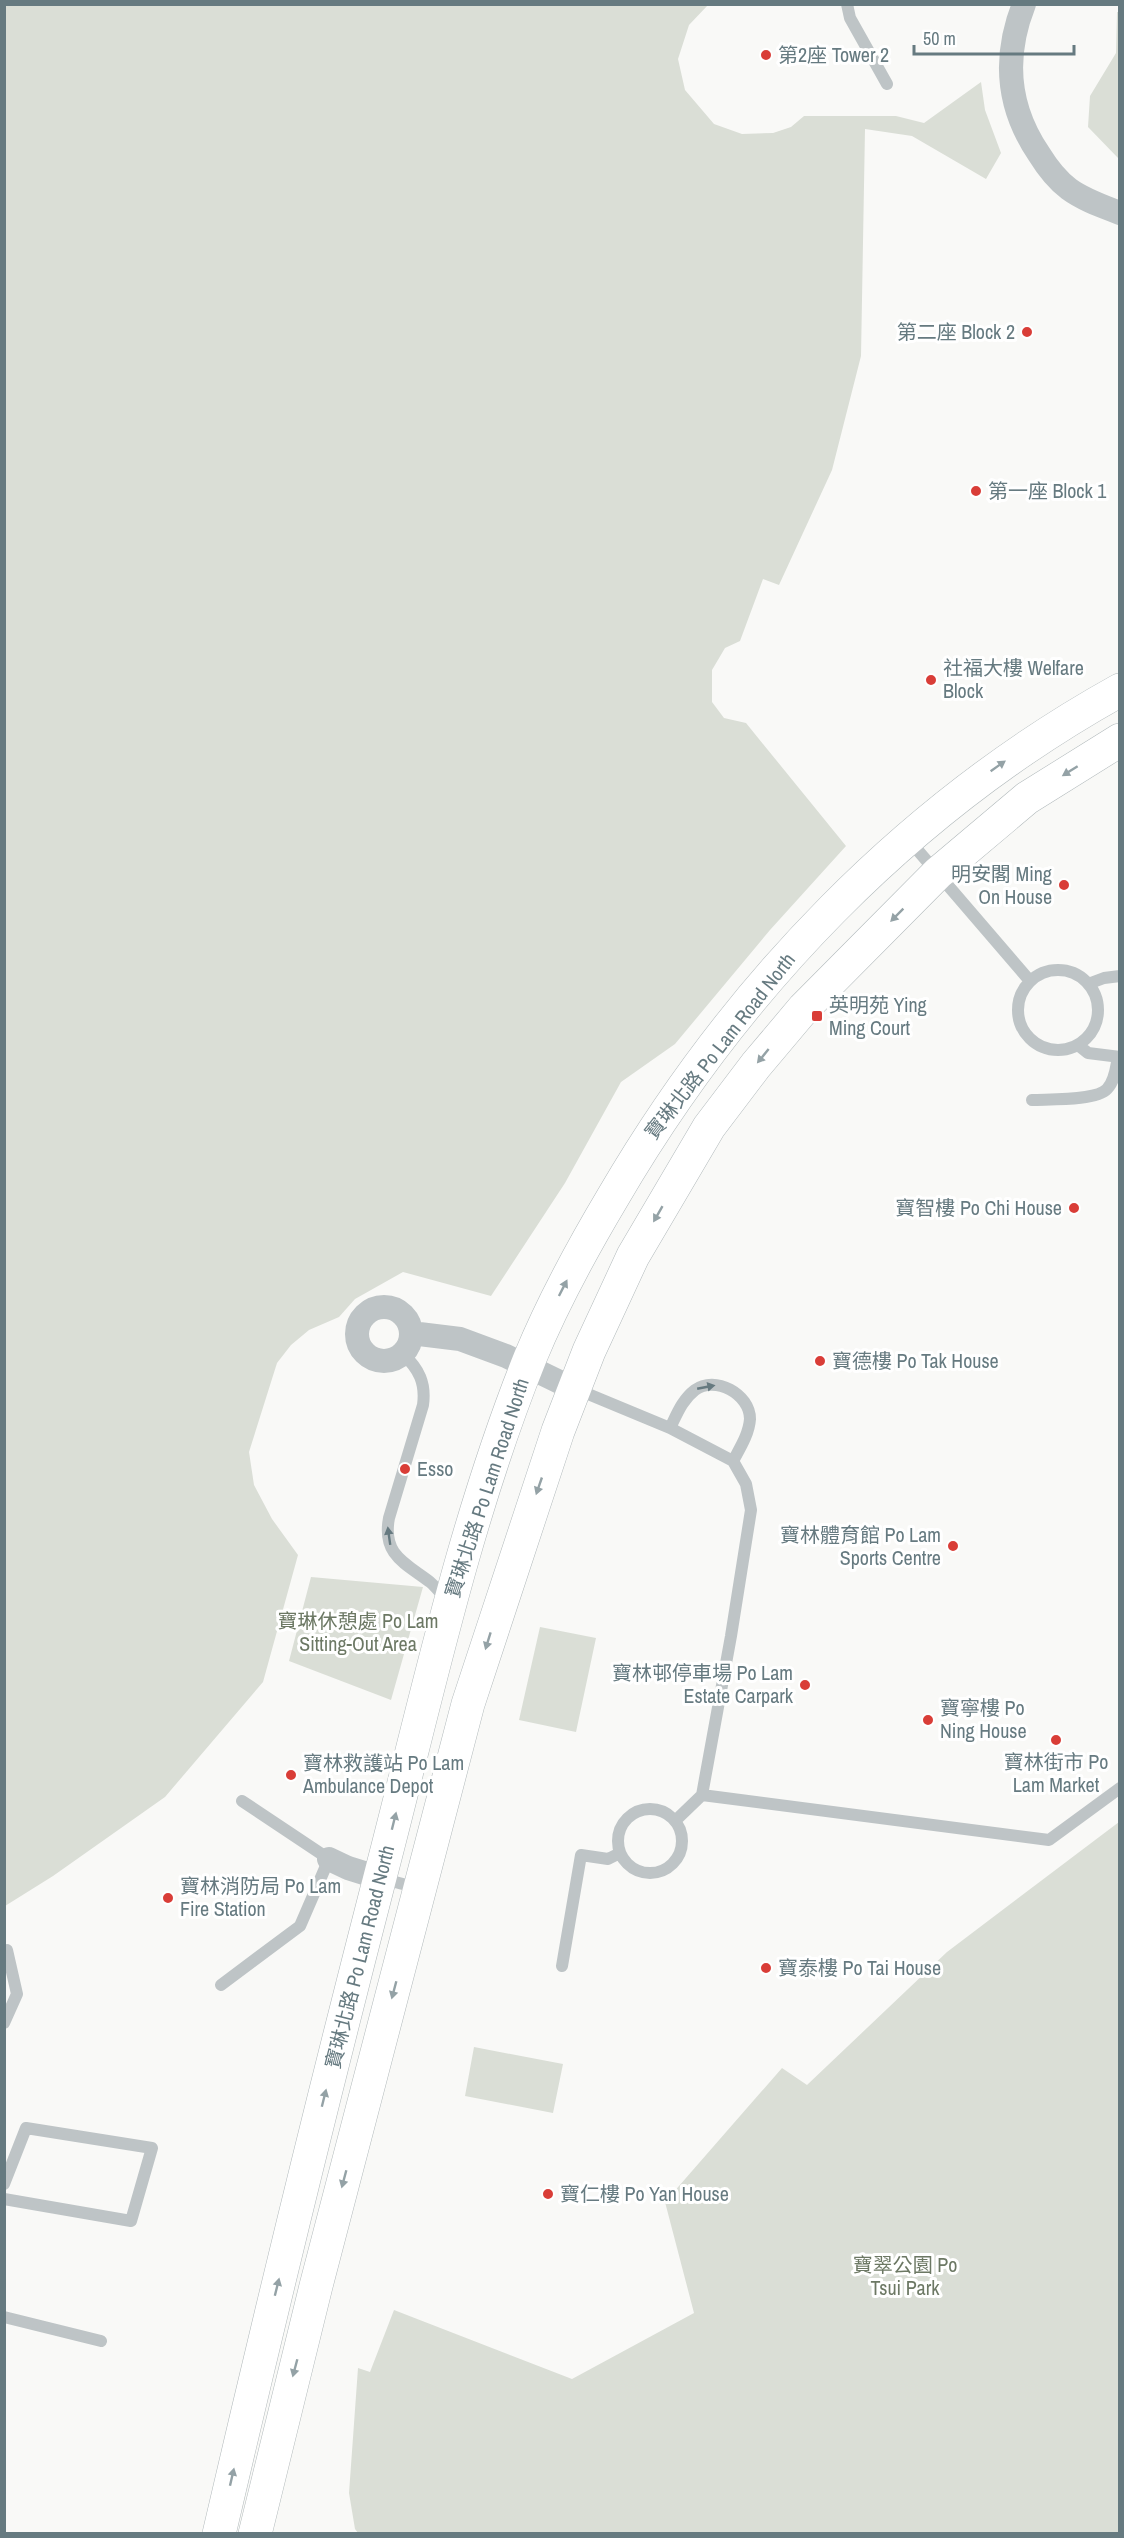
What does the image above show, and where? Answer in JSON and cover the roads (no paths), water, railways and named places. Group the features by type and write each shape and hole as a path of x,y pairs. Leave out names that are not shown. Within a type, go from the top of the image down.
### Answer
{"main road":[{"name":"寶琳北路 Po Lam Road North","path":"219,2534 267,2326 450,1603 494,1458 527,1366 563,1288 592,1233 675,1097 808,933 907,838 951,801 1052,729 1119,690"},
{"name":"寶琳北路 Po Lam Road North","path":"255,2534 468,1704 558,1431 589,1351 633,1256 709,1127 788,1026 938,873 1027,798 1119,740"}],"street":[{"path":"1024,4 1012,42 1010,62 1014,102 1023,126 1044,161 1069,189 1119,213"},
{"path":"407,1343 460,1339 527,1366 574,1389"},
{"path":"329,1859 353,1870 380,1878"}],"lane":[{"path":"847,4 850,18 887,84"},
{"path":"907,838 1030,981"},
{"path":"1062,970 1072,972 1088,984 1095,994 1098,1016 1088,1036 1078,1045 1065,1050 1053,1050 1035,1043 1022,1029 1018,1016 1018,1003 1022,991 1030,981 1040,974 1062,970"},
{"path":"1088,984 1104,978 1119,976"},
{"path":"1032,1101 1093,1096 1107,1089 1114,1076 1119,1057 1088,1053 1078,1045"},
{"path":"407,1343 419,1372 424,1394 423,1405 389,1518 388,1540 399,1560 432,1583 450,1603"},
{"path":"670,1428 681,1405 697,1388 720,1385 741,1396 750,1417 745,1439 733,1461"},
{"path":"574,1389 670,1428 733,1461 746,1484 751,1510 702,1795 675,1821"},
{"path":"702,1795 1049,1840 1119,1788"},
{"path":"221,1985 300,1926 329,1859 242,1801"},
{"path":"659,1810 675,1821 681,1830 681,1850 669,1867 661,1872 641,1872 625,1862 620,1853 619,1833 630,1816 639,1811 659,1810"},
{"path":"562,1966 581,1855 608,1859 620,1853"},
{"path":"380,1878 419,1888"},
{"path":"4,2023 17,1994 7,1950"},
{"path":"4,2184 27,2128 152,2148 131,2221 4,2199"},
{"path":"4,2318 101,2341"}],"place":[{"name":"第2座 Tower 2","path":"766,55"},
{"name":"第二座 Block 2","path":"1027,332"},
{"name":"第一座 Block 1","path":"976,491"},
{"name":"社福大樓 Welfare Block","path":"931,680"},
{"name":"明安閣 Ming On House","path":"1064,885"},
{"name":"英明苑 Ying Ming Court","path":"817,1016"},
{"name":"寶智樓 Po Chi House","path":"1074,1208"},
{"name":"寶德樓 Po Tak House","path":"820,1361"},
{"name":"Esso","path":"405,1469"},
{"name":"寶林體育館 Po Lam Sports Centre","path":"953,1546"},
{"name":"寶林邨停車場 Po Lam Estate Carpark","path":"805,1685"},
{"name":"寶寧樓 Po Ning House","path":"928,1720"},
{"name":"寶林街市 Po Lam Market","path":"1056,1740"},
{"name":"寶林救護站 Po Lam Ambulance Depot","path":"291,1775"},
{"name":"寶林消防局 Po Lam Fire Station","path":"168,1898"},
{"name":"寶泰樓 Po Tai House","path":"766,1968"},
{"name":"寶仁樓 Po Yan House","path":"548,2194"}],"park label":[{"name":"寶琳休憩處 Po Lam Sitting-Out Area","path":"358,1632"},
{"name":"寶翠公園 Po Tsui Park","path":"905,2276"}]}
